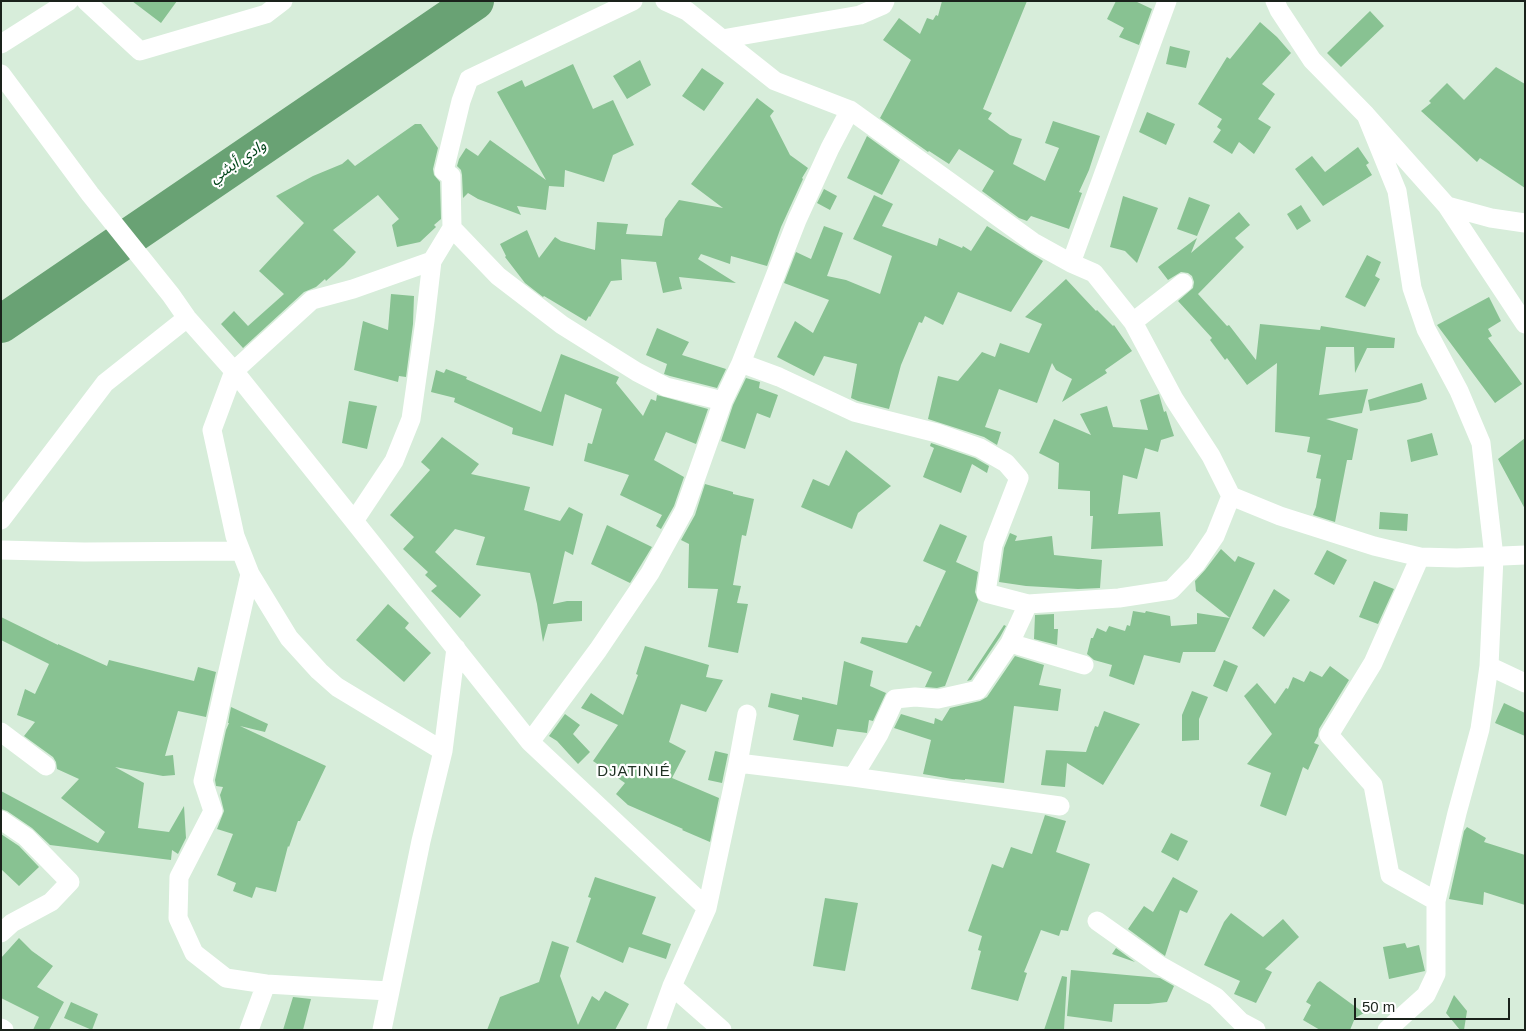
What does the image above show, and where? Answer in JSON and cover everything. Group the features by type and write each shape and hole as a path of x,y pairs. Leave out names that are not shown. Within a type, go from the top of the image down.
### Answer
{"street":[{"path":"1,44 69,1"},
{"path":"86,1 140,51 266,14 283,1"},
{"path":"354,520 394,461 411,419 432,261 452,228 451,176 444,170 461,101 469,79 633,1"},
{"path":"665,1 687,11 776,81 850,110 1033,242 1071,263 1094,273 1134,322 1174,399 1211,456 1231,496 1280,516 1374,546 1420,557 1525,555"},
{"path":"722,39 860,15 883,5 885,1"},
{"path":"1071,263 1168,1"},
{"path":"1275,1 1312,60 1366,115 1447,206 1525,324"},
{"path":"1,74 90,194 171,295 187,318 234,371 530,742 706,908"},
{"path":"530,742 598,650 650,572 684,511 723,400 741,363 797,220 830,148 850,110"},
{"path":"1366,115 1397,191 1412,288 1426,329 1459,391 1481,443 1494,557 1489,666 1480,729 1436,901 1436,974 1426,995 1387,1030"},
{"path":"1447,206 1491,218 1525,223"},
{"path":"452,228 498,276 562,325 637,372 666,387 723,400"},
{"path":"432,261 353,289 312,300 234,371 212,430 240,551 250,574 289,638 319,671 337,687 443,751"},
{"path":"1134,322 1183,283"},
{"path":"1,520 105,383 187,318"},
{"path":"741,363 779,377 854,412 937,433 980,448 1006,463 1019,478 993,545 986,593 1028,604 1119,598 1171,590 1196,564 1215,536 1231,496"},
{"path":"1,550 84,552 240,551"},
{"path":"1420,557 1373,663 1329,735 1374,785 1390,875 1436,901"},
{"path":"250,574 203,782 213,811 179,877 178,918 194,953 226,978 266,984 389,991"},
{"path":"853,777 879,734 895,699 914,697 938,699 978,690 1010,643 1028,604"},
{"path":"1010,643 1084,665"},
{"path":"382,1030 421,841 443,751 456,648"},
{"path":"1489,666 1525,683"},
{"path":"656,1030 672,986 706,908 748,714"},
{"path":"1,732 46,766"},
{"path":"738,764 853,777 1060,806"},
{"path":"1,820 26,837 70,882 51,902 12,923 1,933"},
{"path":"1097,921 1159,965 1216,997 1241,1022 1256,1030"},
{"path":"249,1030 266,984"},
{"path":"672,986 722,1030"}],"building":[{"path":"132,1 177,1 161,23"},
{"path":"942,1 1027,1 983,109 992,113 988,119 1010,135 1022,139 1013,164 1045,181 1059,148 1045,143 1053,121 1100,136 1089,170 1079,192 1082,193 1069,229 1031,216 1027,221 1019,218 982,191 994,171 959,149 949,164 928,152 880,118 911,60 883,40 899,18 920,34 927,18 933,20 936,15 938,16"},
{"path":"1116,1 1135,1 1152,9 1139,45 1119,37 1124,28 1107,19"},
{"path":"1370,11 1384,26 1341,67 1327,53"},
{"path":"1260,22 1291,53 1262,84 1275,94 1258,119 1271,127 1254,154 1239,142 1232,154 1213,142 1221,130 1217,127 1222,119 1198,104 1227,57 1230,59"},
{"path":"1170,46 1190,51 1186,68 1166,64"},
{"path":"640,60 651,85 627,99 613,76"},
{"path":"573,64 593,109 613,100 634,145 613,155 604,182 565,170 564,187 549,186 546,210 517,206 521,215 478,199 468,193 463,198 462,175 461,170 457,166 459,159 466,148 478,156 490,140 546,180 497,92 522,80 525,87"},
{"path":"1496,67 1525,84 1525,188 1480,158 1477,162 1421,111 1431,103 1429,101 1447,83 1464,100"},
{"path":"702,68 724,83 704,111 682,96"},
{"path":"757,98 774,111 770,116 790,155 808,168 781,227 767,266 731,256 730,264 701,254 698,259 736,283 679,277 682,289 663,293 656,262 621,259 622,280 611,281 586,321 543,297 525,283 505,257 500,244 527,230 539,258 555,237 561,241 595,250 597,222 628,224 626,234 662,236 665,219 679,200 723,208 691,184"},
{"path":"1147,112 1175,124 1166,145 1139,132"},
{"path":"415,124 421,124 438,148 433,169 434,175 440,182 441,219 434,225 436,227 420,242 397,247 392,225 399,219 378,195 333,230 356,252 326,281 325,279 316,287 304,292 243,348 221,324 234,311 248,326 284,294 259,271 304,223 276,196 313,176 342,164 348,159 355,166"},
{"path":"867,136 900,160 882,195 847,178"},
{"path":"1358,147 1369,163 1366,165 1372,175 1323,206 1295,169 1312,156 1325,172"},
{"path":"824,189 837,196 830,210 817,203"},
{"path":"874,195 893,204 882,226 937,246 939,238 962,248 963,246 971,251 987,226 1043,261 1011,312 958,292 943,325 925,316 922,323 919,322 901,365 889,409 851,398 857,364 824,356 814,376 777,357 795,321 813,333 829,300 784,283 796,252 811,259 824,226 843,233 827,276 846,280 880,294 892,256 853,239"},
{"path":"1123,196 1158,208 1137,263 1125,251 1110,247"},
{"path":"1189,197 1210,205 1197,236 1177,229"},
{"path":"1301,205 1311,221 1297,230 1287,214"},
{"path":"1239,212 1250,225 1235,238 1244,247 1198,294 1227,326 1229,325 1256,360 1260,324 1320,330 1321,326 1395,338 1394,348 1367,348 1355,373 1354,347 1326,347 1319,395 1368,389 1362,413 1326,419 1358,429 1352,460 1347,460 1335,522 1313,515 1321,479 1316,478 1321,455 1307,452 1310,437 1275,432 1277,363 1247,385 1227,358 1225,360 1210,340 1212,338 1178,301 1193,288 1192,276 1181,272 1168,280 1158,267 1197,238 1191,253"},
{"path":"1367,255 1381,262 1375,276 1380,279 1365,307 1345,297"},
{"path":"1066,279 1096,311 1114,325 1132,351 1105,370 1107,373 1062,402 1072,379 1056,370 1052,363 1037,403 999,389 985,427 1001,432 997,445 984,437 928,419 938,376 958,381 982,352 995,357 1000,343 1029,353 1042,324 1025,317"},
{"path":"391,294 414,296 413,324 406,377 399,376 398,382 354,370 363,321 388,330"},
{"path":"1489,297 1501,321 1488,329 1492,336 1488,338 1522,384 1495,403 1437,325"},
{"path":"657,328 689,342 682,355 726,369 717,388 664,374 667,364 646,355"},
{"path":"561,354 619,377 616,383 643,416 651,399 656,401 657,395 708,409 696,444 666,432 654,460 684,477 674,506 661,529 656,526 662,515 620,495 629,475 584,461 588,443 592,444 602,409 565,394 553,446 512,434 513,428 454,402 455,398 431,392 436,370 444,373 446,369 541,412"},
{"path":"746,378 760,382 759,388 778,395 770,418 757,413 745,449 721,441 733,405"},
{"path":"1422,383 1427,399 1370,411 1368,400"},
{"path":"1159,394 1174,436 1161,440 1158,452 1145,448 1137,479 1123,475 1118,514 1160,512 1163,546 1091,549 1093,516 1090,516 1090,491 1058,489 1059,463 1039,453 1054,419 1091,435 1080,414 1107,406 1113,427 1148,430 1140,400"},
{"path":"349,401 377,406 367,449 342,443"},
{"path":"1432,433 1438,455 1411,462 1407,440"},
{"path":"442,437 479,464 471,474 530,487 524,510 560,521 569,507 583,514 573,555 565,551 553,604 567,601 582,601 582,621 548,624 543,642 530,573 476,565 485,537 455,529 435,552 481,595 460,618 431,591 437,586 425,575 428,572 403,549 414,537 390,515 430,470 421,462"},
{"path":"1525,438 1525,509 1498,459"},
{"path":"931,443 975,458 989,466 987,473 972,464 961,493 923,477 934,448 930,446"},
{"path":"846,450 891,486 858,513 852,529 801,507 813,479 829,486"},
{"path":"705,484 754,499 746,536 742,535 733,585 741,586 737,603 748,604 738,653 708,647 718,589 688,588 689,544 681,540 695,515"},
{"path":"1380,512 1408,514 1407,531 1379,529"},
{"path":"940,524 967,536 956,562 978,572 975,592 978,600 945,686 937,688 925,687 932,672 860,643 862,637 907,643 916,625 920,627 946,571 923,561"},
{"path":"607,525 652,547 630,583 591,564"},
{"path":"1010,533 1017,536 1015,541 1052,536 1054,555 1102,560 1100,588 1078,589 1026,586 999,582 1004,548"},
{"path":"1221,549 1235,562 1238,556 1255,563 1230,618 1196,591 1195,581"},
{"path":"1327,550 1347,560 1334,585 1314,574"},
{"path":"1374,581 1394,589 1378,624 1359,617"},
{"path":"1274,589 1290,600 1264,637 1252,628"},
{"path":"388,604 409,623 405,628 431,653 404,682 356,640"},
{"path":"1133,611 1145,613 1146,611 1170,616 1171,626 1197,624 1197,613 1230,618 1215,652 1183,652 1180,663 1144,655 1134,685 1109,676 1112,665 1094,660 1087,654 1091,638 1093,638 1097,628 1106,632 1109,626 1125,631 1127,625 1130,626"},
{"path":"1054,614 1054,629 1058,629 1057,645 1034,639 1035,615"},
{"path":"1,617 107,666 109,660 194,681 198,667 216,672 206,717 178,711 165,756 173,755 175,775 163,776 115,767 144,783 138,828 169,832 184,806 186,838 178,854 172,850 171,860 50,845 32,828 1,809 1,791 98,843 105,832 61,798 79,779 57,769 53,757 24,736 35,722 17,715 25,689 35,694 49,664 1,640"},
{"path":"1004,625 1006,626 1000,637 971,680 967,681"},
{"path":"645,646 709,665 706,677 723,680 706,712 681,704 669,742 686,751 672,778 719,798 710,842 628,805 616,794 625,783 593,761 618,725 581,708 591,693 623,715 638,675 636,674"},
{"path":"1015,656 1044,665 1039,685 1061,689 1058,711 1014,706 1004,783 952,779 923,774 931,740 894,728 901,714 934,724 935,718 942,721 950,708 980,701 987,697"},
{"path":"1224,660 1238,666 1227,692 1213,686"},
{"path":"844,661 873,671 870,686 886,693 873,721 869,720 867,733 837,729 833,747 793,740 799,715 768,707 771,693 802,700 802,697 837,705"},
{"path":"1330,666 1349,680 1319,729 1314,743 1319,745 1308,770 1303,767 1286,816 1260,806 1271,773 1247,764 1272,734 1244,696 1257,683 1275,704 1286,688 1288,689 1293,677 1304,682 1310,671 1322,677"},
{"path":"1192,691 1208,697 1199,719 1199,740 1182,741 1182,715"},
{"path":"1504,703 1525,713 1525,736 1495,723"},
{"path":"231,707 268,724 265,732 240,726 326,766 300,821 298,821 288,846 276,892 256,887 252,898 233,891 236,883 217,875 233,834 217,829 224,811 220,795 223,787 216,786 215,780"},
{"path":"1104,711 1140,724 1103,785 1067,763 1065,787 1041,785 1046,750 1086,752 1095,726 1098,727"},
{"path":"565,714 580,725 573,734 590,752 578,764 557,741 549,736"},
{"path":"715,751 728,754 722,783 708,780"},
{"path":"1045,815 1066,821 1056,852 1090,864 1068,931 1061,930 1059,936 1041,930 1024,972 1027,973 1018,1001 971,989 981,951 978,950 982,936 968,931 992,864 1003,868 1011,847 1032,854"},
{"path":"1467,827 1486,838 1484,842 1525,855 1525,905 1484,892 1483,905 1449,899 1464,831"},
{"path":"1171,833 1188,841 1178,861 1161,852"},
{"path":"1,834 19,846 39,867 19,886 1,869"},
{"path":"595,877 656,897 642,934 671,944 666,959 629,947 623,963 576,942 591,898 588,897"},
{"path":"1173,877 1198,891 1187,913 1180,910 1165,956 1128,929 1144,906 1153,912"},
{"path":"825,898 858,903 845,971 813,966"},
{"path":"1231,913 1263,937 1283,919 1299,937 1265,969 1272,972 1256,1003 1234,994 1240,981 1204,965 1224,922"},
{"path":"19,938 32,951 53,966 37,987 64,1002 49,1030 33,1030 39,1017 1,998 1,958"},
{"path":"552,941 569,947 560,976 578,1025 592,996 599,1001 605,991 629,1004 615,1030 487,1030 500,997 539,982"},
{"path":"1405,943 1407,948 1419,945 1425,971 1389,979 1383,947"},
{"path":"1116,948 1135,962 1112,954"},
{"path":"1071,970 1160,978 1174,986 1167,1002 1114,1004 1112,1022 1067,1016"},
{"path":"1062,976 1067,977 1064,1030 1044,1030"},
{"path":"1320,981 1364,1013 1355,1018 1350,1030 1320,1030 1303,1020 1311,1005 1306,1002"},
{"path":"1454,995 1467,1011 1464,1030 1460,1030 1446,1013"},
{"path":"293,997 311,999 303,1030 283,1030"},
{"path":"71,1002 98,1014 92,1030 64,1018"}],"waterway":[{"name":"وادي أبشي","path":"1,324 475,1"}],"district":[{"name":"DJATINIÉ","path":"634,772"}]}
